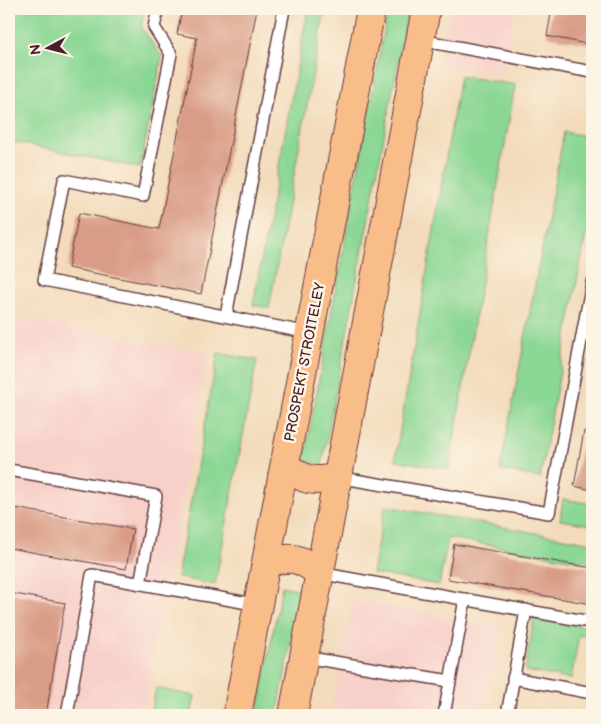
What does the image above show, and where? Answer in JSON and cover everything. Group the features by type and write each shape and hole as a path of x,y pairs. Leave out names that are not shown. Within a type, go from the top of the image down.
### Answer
{"main road":[{"name":"PROSPEKT STROITELEY","path":"237,715 371,9"},
{"path":"293,715 426,9"},
{"path":"285,465 310,481 338,477"},
{"path":"267,562 294,558 307,563 319,573"}],"lane":[{"path":"158,9 154,27 171,54 143,196 64,180 44,280 310,334"},
{"path":"226,316 284,9"},
{"path":"420,40 592,72"},
{"path":"338,477 549,513 592,282"},
{"path":"9,470 156,496 140,584"},
{"path":"319,573 586,621"},
{"path":"67,715 92,575 259,605"},
{"path":"444,715 465,599"},
{"path":"506,715 526,610"},
{"path":"304,657 450,681"},
{"path":"513,678 592,693"}],"shaded area":[{"path":"450,9 514,9 502,75 439,62"},
{"path":"9,316 209,353 142,715 9,715"},
{"path":"353,600 501,627 483,715 331,715"}],"green space":[{"path":"9,9 145,9 141,27 162,57 140,168 9,141"},
{"path":"308,9 325,9 269,308 253,305"},
{"path":"388,9 408,9 322,465 304,461"},
{"path":"460,76 515,85 449,469 395,460"},
{"path":"564,132 592,137 592,202 540,478 500,470"},
{"path":"218,353 257,360 215,585 177,577"},
{"path":"563,499 592,504 592,525 560,520"},
{"path":"385,506 592,543 592,563 448,538 439,585 372,573"},
{"path":"282,586 301,590 277,715 257,715"},
{"path":"534,618 592,628 592,638 579,635 571,679 525,671"},
{"path":"156,688 195,696 191,715 150,715"}],"building":[{"path":"182,9 257,9 201,294 68,268 79,213 159,229 197,38 177,34"},
{"path":"552,9 592,9 592,45 547,36"},
{"path":"584,431 592,432 592,490 574,486"},
{"path":"9,507 133,529 126,569 9,548"},
{"path":"454,544 592,568 592,604 448,579"},
{"path":"9,593 65,603 46,715 9,715"}]}
